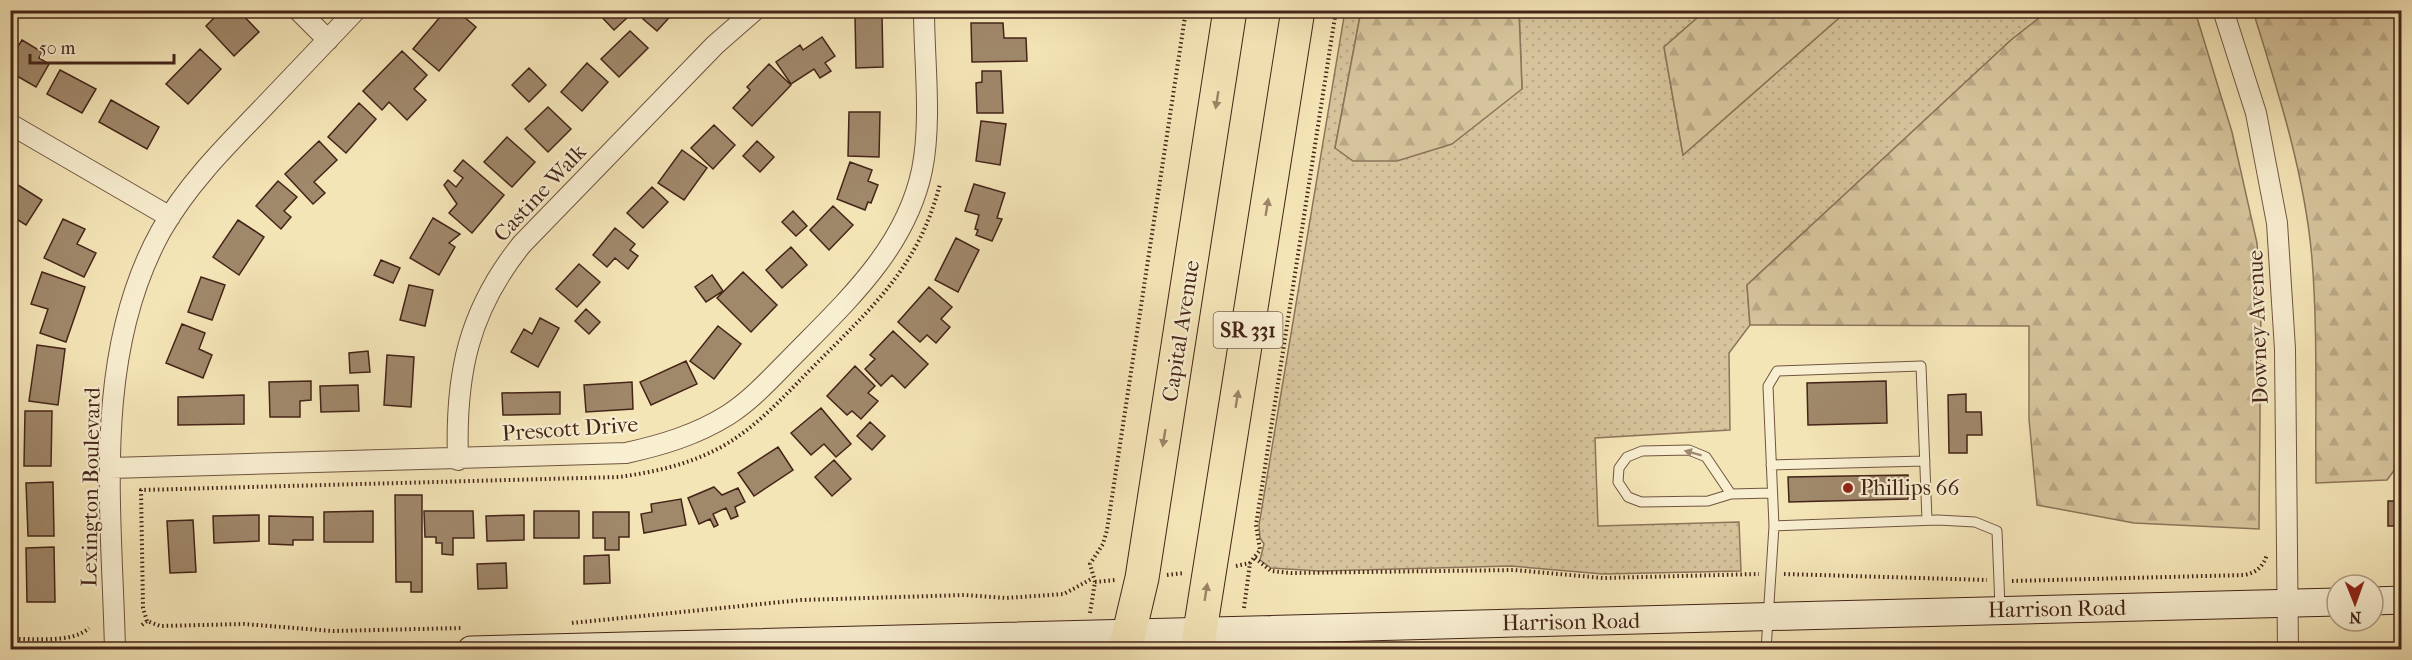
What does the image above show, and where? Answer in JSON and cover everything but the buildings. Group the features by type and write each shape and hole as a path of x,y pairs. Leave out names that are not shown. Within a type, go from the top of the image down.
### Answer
{"highway":[{"name":"Capital Avenue","path":"1126,642 1142,578 1230,10"},
{"name":"SR 331","path":"1198,641 1298,10"}],"street":[{"path":"298,10 328,40"},
{"name":"Lexington Boulevard","path":"115,650 111,468 114,399 121,345 142,273 170,218 209,164 356,10"},
{"name":"Castine Walk","path":"458,460 458,398 464,357 487,295 502,268 522,244 699,62 755,10"},
{"name":"Prescott Drive","path":"111,468 458,460 626,453 668,444 698,432 729,415 752,397 866,280 902,227 923,168 926,122 924,10"},
{"name":"Downey Avenue","path":"2223,10 2256,113 2277,223 2285,349 2288,650"},
{"path":"10,124 170,218"},
{"path":"2385,601 2402,600"},
{"name":"Harrison Road","path":"468,639 707,647 1198,641 1767,617 2325,602"}],"lane":[{"path":"1767,650 1767,617 1774,526 1768,386 1777,371 1921,366 1927,520"},
{"path":"1731,494 1706,457 1689,450 1642,452 1627,457 1619,468 1618,482 1623,490 1628,497 1641,502 1708,501 1731,494 1772,493"},
{"path":"1771,465 1925,461"},
{"path":"1774,526 1927,520 1975,522 1997,531 2000,610"}],"path":[{"path":"1186,10 1107,530 1103,544 1090,564 1095,582 1210,570 1250,563 1260,550 1256,525 1336,10"},
{"path":"147,621 143,608 141,489 619,477 676,466 721,447 762,419 896,281 925,232 942,177"},
{"path":"570,623 801,600 965,595 1006,598 1064,594 1093,578"},
{"path":"142,625 147,621"},
{"path":"147,621 160,626 244,624 468,639"},
{"path":"10,639 62,637 83,633 89,628"}],"green space":[{"path":"2049,10 2195,11 2232,132 2257,243 2261,301 2259,529 2134,523 2037,505 2029,419 2029,326 1750,325 1747,285 2011,40"},
{"path":"1345,11 1361,11 1335,148 1522,89 1519,11 1705,11 1664,47 1683,155 1847,11 2049,11 2011,40 1747,285 1750,325 1729,353 1730,430 1595,438 1598,526 1739,522 1741,571 1603,574 1511,566 1320,571 1271,568 1260,560 1264,544 1260,538 1259,525"},
{"path":"1361,11 1519,11 1522,89 1452,144 1397,161 1353,161 1335,148"},
{"path":"1705,11 1847,11 1683,155 1664,47"},
{"path":"2253,11 2401,11 2402,460 2387,480 2316,483 2315,315 2308,228 2297,165"}],"place":[{"name":"Phillips 66","path":"1848,488"}]}
